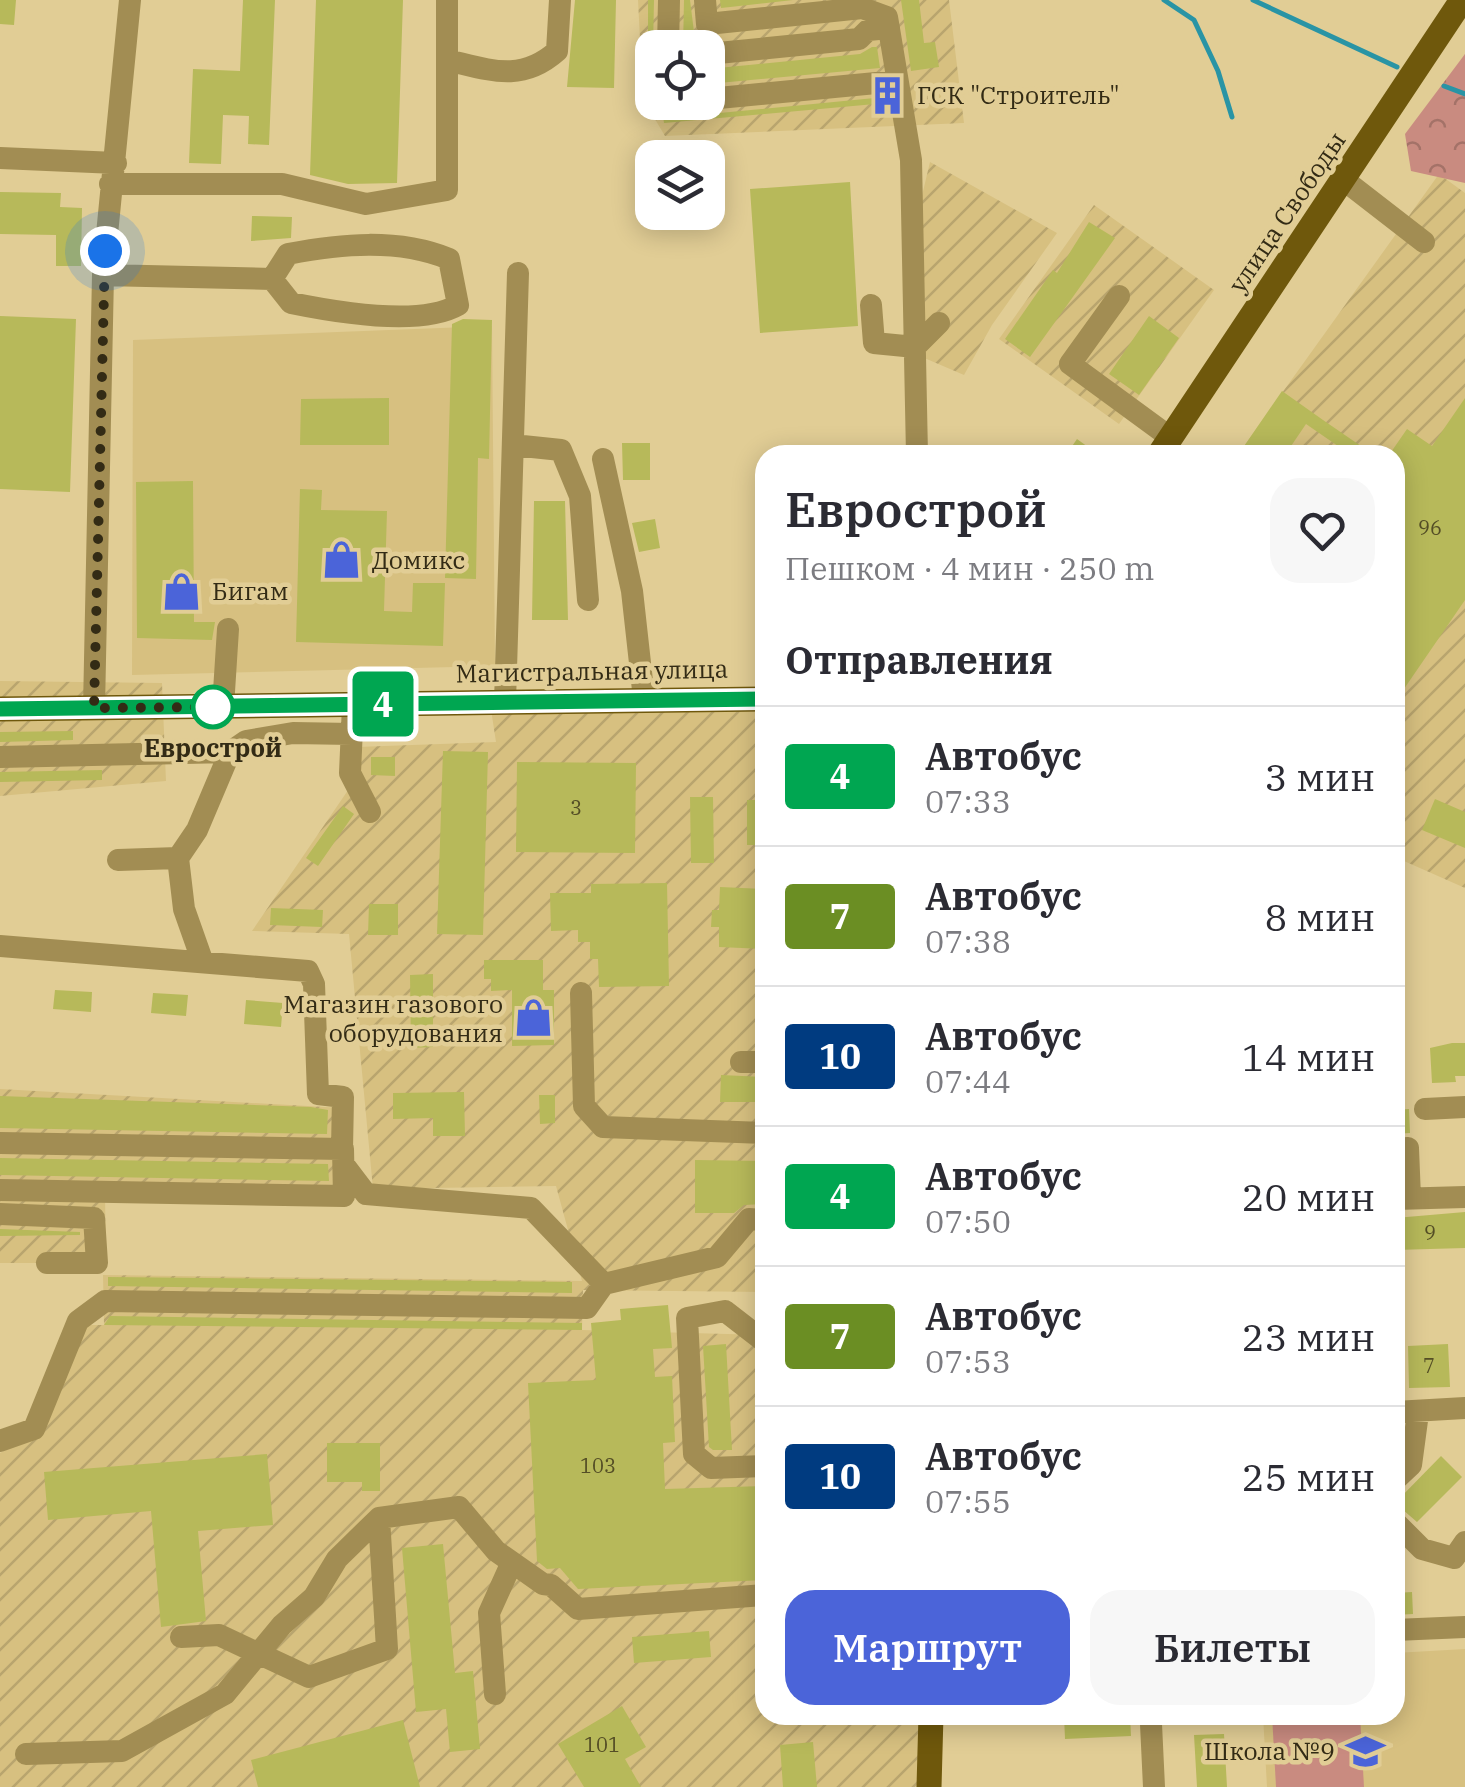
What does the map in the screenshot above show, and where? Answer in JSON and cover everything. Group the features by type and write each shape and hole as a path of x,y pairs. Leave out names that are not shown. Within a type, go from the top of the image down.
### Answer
{"main road":[{"name":"улица Свободы","path":"1166,445 1344,180 1457,2"},
{"name":"Магистральная улица","path":"0,710 755,698"},
{"path":"929,1787 931,1725"}],"street":[{"path":"94,708 103,275 130,0"},
{"path":"0,158 113,173 282,184 366,204 447,190 447,0"},
{"path":"447,60 500,72 538,68 557,51 560,0"},
{"path":"668,30 669,0"},
{"path":"679,30 706,12 836,5 887,15"},
{"path":"725,52 859,40 887,15"},
{"path":"887,15 910,160 917,445"},
{"path":"725,97 897,81"},
{"path":"1344,180 1424,242"},
{"path":"103,275 272,280 291,304 330,311 439,316 458,305 449,259 432,252 349,243 288,254 272,280"},
{"path":"506,702 518,274"},
{"path":"1119,296 1070,364 1164,445"},
{"path":"871,305 874,342 914,347 940,323"},
{"path":"513,445 561,450 580,496 588,600"},
{"path":"603,459 632,591 644,700"},
{"path":"223,707 228,629"},
{"path":"353,705 350,773 370,812"},
{"path":"202,960 184,909 178,858 197,830 230,752 246,741 266,735 352,734"},
{"path":"0,757 230,752"},
{"path":"118,860 178,858"},
{"path":"0,946 295,967 308,971 314,984 318,1094 343,1097 344,1196 3,1190 3,1214 94,1218"},
{"path":"580,993 584,1106 603,1127 755,1133"},
{"path":"740,1062 755,1062"},
{"path":"1424,1109 1465,1107"},
{"path":"0,1143 343,1157"},
{"path":"1405,1148 1408,1148 1405,1173"},
{"path":"343,1157 366,1194 531,1208 604,1284"},
{"path":"47,1264 97,1262 94,1191"},
{"path":"1405,1198 1465,1197"},
{"path":"0,1440 34,1429 78,1321 105,1302 586,1308 604,1284 718,1257 750,1219 755,1219"},
{"path":"755,1334 725,1311 687,1318 694,1454 712,1468 755,1466"},
{"path":"1405,1411 1465,1408"},
{"path":"1405,1433 1411,1466 1405,1471"},
{"path":"26,1754 122,1751 226,1694 257,1655 314,1597 336,1559 379,1518 459,1507 496,1550 578,1609 755,1596"},
{"path":"181,1637 218,1635 308,1677 387,1649 379,1518"},
{"path":"1405,1532 1422,1549 1454,1558 1465,1542"},
{"path":"496,1694 489,1613 512,1562"},
{"path":"1405,1630 1465,1628"},
{"path":"1151,1725 1154,1787"}],"shaded area":[{"path":"638,0 949,0 964,123 665,136 655,120 725,120 725,30 640,30"},
{"path":"930,162 1057,233 992,325 964,375 922,357 925,314 920,204"},
{"path":"1439,174 1465,193 1465,888 1405,861 1405,445 1245,445"},
{"path":"1094,205 1214,290 1119,424 999,339"},
{"path":"492,326 495,666 132,675 133,340"},
{"path":"0,681 162,683 166,781 0,796"},
{"path":"490,703 755,712 755,1292 583,1290 582,1330 755,1335 755,1725 928,1725 927,1787 0,1787 0,1453 38,1434 83,1325 104,1325 103,1275 582,1281 556,1186 373,1189 349,934 252,931 357,777 356,747 496,742"},
{"path":"0,1089 344,1108 344,1196 105,1193 106,1263 0,1263"},
{"name":"Школа №9","path":"1465,1649 1465,1787 1267,1787 1264,1725 1405,1725 1405,1652"}],"green space":[{"path":"1465,54 1465,183 1411,171 1405,134"},
{"path":"1273,1725 1361,1725 1364,1787 1276,1787"}],"building":[{"path":"0,0 16,0 14,25 0,24"},
{"path":"243,0 275,0 269,145 248,144 249,116 223,115 221,164 189,163 193,69 240,71"},
{"path":"316,0 403,0 397,183 348,184 310,175"},
{"path":"575,0 616,0 614,88 567,87"},
{"path":"648,0 654,0 653,30 648,30"},
{"path":"684,0 690,0 694,30 683,30"},
{"path":"720,0 793,0 721,8"},
{"path":"901,0 919,0 924,43 935,42 939,67 911,71"},
{"path":"877,47 880,68 725,82 725,67 860,54"},
{"path":"885,97 886,103 725,118 725,112"},
{"path":"850,182 858,326 760,333 750,189"},
{"path":"0,192 61,193 60,207 82,208 81,266 56,266 56,235 0,234"},
{"path":"252,216 292,217 291,238 251,241"},
{"path":"1089,222 1115,238 1030,357 1005,339 1053,270 1057,273"},
{"path":"0,316 76,319 70,492 0,489"},
{"path":"1149,316 1179,338 1139,395 1109,374"},
{"path":"463,319 492,320 489,459 478,458 476,579 445,578 452,324"},
{"path":"1282,391 1360,445 1336,445 1306,424 1292,445 1245,445"},
{"path":"389,398 389,445 300,445 301,399"},
{"path":"1465,398 1465,600 1405,687 1405,445 1396,445 1407,429 1432,446"},
{"path":"622,443 650,443 650,480 623,480"},
{"path":"193,481 194,622 215,622 212,640 137,638 136,482"},
{"path":"300,489 322,490 321,510 387,511 384,611 412,612 413,583 445,583 443,646 296,642"},
{"path":"534,501 565,501 568,620 532,620"},
{"path":"655,519 660,548 639,552 632,523"},
{"path":"73,731 73,740 0,742 0,732"},
{"path":"443,751 488,752 483,935 437,934"},
{"path":"371,757 395,757 395,776 371,775"},
{"path":"517,762 636,763 635,853 516,852"},
{"path":"102,770 102,780 0,782 0,772"},
{"path":"690,797 713,797 714,863 691,863"},
{"path":"1435,799 1465,812 1465,848 1422,830"},
{"path":"747,800 755,800 755,845 747,845"},
{"path":"343,806 354,814 318,866 306,858"},
{"path":"667,883 669,986 599,987 598,959 590,959 590,942 578,942 578,930 551,931 550,893 591,893 591,884"},
{"path":"720,887 755,889 755,949 719,947 719,927 711,927 712,910 719,910"},
{"path":"369,904 398,904 398,935 368,935"},
{"path":"271,908 323,910 322,927 270,925"},
{"path":"484,960 543,960 543,990 554,990 554,1045 512,1046 512,990 491,991 491,979 484,979"},
{"path":"433,974 433,1047 411,1048 410,975"},
{"path":"55,990 92,992 91,1012 53,1009"},
{"path":"153,993 188,995 186,1016 151,1013"},
{"path":"246,1000 283,1003 281,1027 244,1024"},
{"path":"1465,1043 1465,1076 1455,1076 1456,1082 1432,1083 1430,1048"},
{"path":"721,1075 755,1077 755,1102 720,1102"},
{"path":"464,1092 465,1136 433,1136 433,1118 393,1119 393,1093"},
{"path":"539,1095 555,1095 555,1123 540,1124"},
{"path":"0,1096 311,1107 328,1110 327,1134 0,1128"},
{"path":"1405,1109 1409,1109 1410,1133 1405,1133"},
{"path":"0,1158 328,1164 329,1181 0,1175"},
{"path":"695,1160 755,1161 755,1204 744,1205 734,1213 695,1213"},
{"path":"1465,1212 1465,1248 1405,1250 1405,1217"},
{"path":"0,1229 80,1232 80,1235 0,1236"},
{"path":"108,1277 572,1282 572,1293 108,1286"},
{"path":"668,1305 672,1348 653,1349 655,1377 672,1376 675,1442 663,1443 665,1489 755,1486 755,1580 578,1589 560,1568 547,1569 537,1561 528,1383 596,1380 591,1323 621,1320 620,1309"},
{"path":"110,1316 582,1323 582,1330 104,1325"},
{"path":"726,1344 732,1450 713,1450 709,1447 703,1346"},
{"path":"1448,1344 1450,1387 1409,1388 1408,1346"},
{"path":"327,1443 380,1443 380,1491 362,1491 362,1482 327,1482"},
{"path":"267,1454 273,1525 198,1531 206,1621 161,1627 151,1511 48,1520 44,1472"},
{"path":"1441,1456 1462,1477 1417,1522 1405,1512 1405,1493"},
{"path":"443,1544 455,1673 473,1671 480,1749 450,1752 446,1709 416,1712 402,1548"},
{"path":"1405,1592 1412,1592 1413,1614 1405,1614"},
{"path":"709,1631 711,1657 634,1663 632,1637"},
{"path":"622,1706 646,1747 625,1759 641,1787 584,1787 558,1744"},
{"path":"403,1720 420,1787 258,1787 251,1760"},
{"path":"1064,1725 1130,1725 1131,1736 1065,1739"},
{"path":"1224,1734 1227,1787 1197,1787 1194,1735"},
{"path":"813,1742 817,1787 783,1787 780,1745"}],"waterway":[{"path":"1164,0 1194,20 1218,71 1232,117"},
{"path":"1253,0 1397,67"},
{"path":"1444,86 1465,94"}],"bus line":[{"name":"4","path":"0,709 755,699"}],"place":[{"name":"ГСК \"Строитель\"","path":"887,95"},
{"name":"Домикс","path":"342,560"},
{"name":"Бигам","path":"182,591"},
{"name":"Еврострой","path":"213,707"},
{"name":"Магазин газового оборудования","path":"533,1018"},
{"name":"Школа №9","path":"1365,1751"}],"route":[{"path":"105,251 94,708 223,707 213,707"}]}
